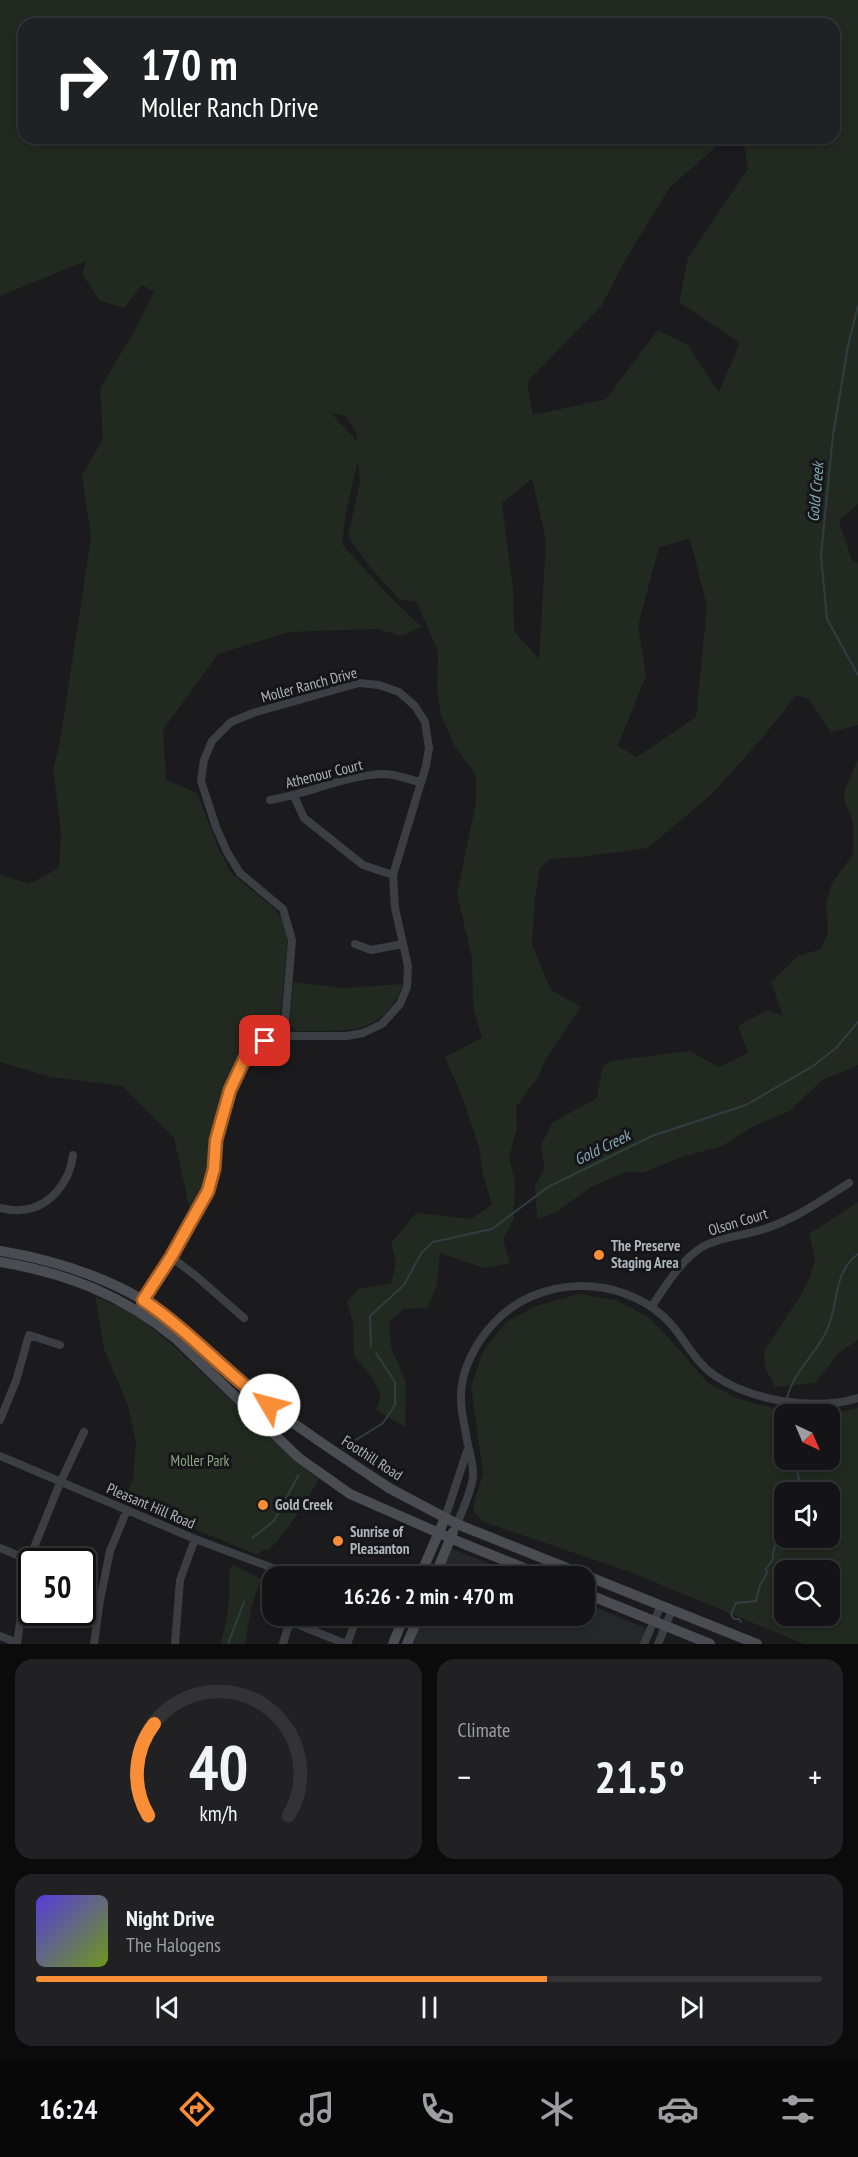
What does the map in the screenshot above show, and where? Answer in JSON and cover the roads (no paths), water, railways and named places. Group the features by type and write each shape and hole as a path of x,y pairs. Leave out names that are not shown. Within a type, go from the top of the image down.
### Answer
{"main road":[{"name":"Foothill Road","path":"0,1251 67,1267 176,1323 240,1382 324,1444 389,1488 444,1518 757,1644"},
{"name":"Foothill Road","path":"0,1262 75,1280 140,1305 299,1458 350,1494 519,1566"},
{"path":"424,1566 444,1518"},
{"path":"439,1566 457,1524"},
{"path":"595,1597 710,1644"},
{"path":"393,1644 400,1626"},
{"path":"407,1644 415,1626"}],"street":[{"name":"Moller Ranch Drive","path":"140,1305 171,1257 208,1191 222,1117 230,1090 245,1058 265,1041 284,1036 347,1036 363,1033 386,1021 400,1004 407,987 408,966 395,908 393,875 429,748 425,722 415,706 399,693 379,684 359,683 254,713 231,722 212,741 204,760 201,782 227,852 240,873 284,909 292,940 284,1036"},
{"name":"Athenour Court","path":"270,800 294,796 352,778 385,774 420,782"},
{"path":"294,796 304,818 341,848 363,865 393,875"},
{"path":"355,944 371,950 403,945"},
{"path":"0,1208 19,1210 30,1208 47,1200 64,1181 71,1169 73,1155"},
{"name":"Olson Court","path":"651,1307 687,1259 703,1247 726,1237 763,1230 795,1217 849,1183"},
{"path":"171,1257 244,1318"},
{"path":"457,1524 473,1476 460,1394 466,1371 482,1339 494,1323 511,1307 551,1289 596,1286 622,1292 651,1307 676,1329 699,1362 713,1375 733,1386 766,1398 831,1404 858,1398"},
{"path":"0,1420 16,1381 29,1335 60,1345"},
{"path":"34,1548 84,1432"},
{"path":"444,1518 468,1447"},
{"name":"Pleasant Hill Road","path":"0,1456 195,1539 267,1566"},
{"path":"94,1644 110,1551 127,1510"},
{"path":"175,1644 180,1580 195,1539"},
{"path":"0,1548 18,1555"},
{"path":"644,1644 660,1605"},
{"path":"658,1644 672,1610"},
{"path":"283,1644 288,1627 294,1623 346,1644 354,1626"},
{"path":"0,1636 17,1643 19,1626"}],"waterway":[{"name":"Gold Creek","path":"858,305 848,346 833,435 821,556 827,619 858,675"},
{"name":"Gold Creek","path":"371,1346 370,1316 404,1285 422,1252 433,1242 492,1229 548,1187 652,1136 746,1105 813,1066 836,1048 858,1022"},
{"path":"787,1398 798,1373 830,1324 840,1281 849,1262 858,1254"},
{"name":"Gold Creek","path":"343,1448 383,1423 395,1405 395,1382 376,1353"},
{"path":"797,1470 799,1479 797,1482"},
{"name":"Gold Creek","path":"252,1538 274,1521 298,1476"},
{"path":"741,1622 739,1619 734,1619 731,1614 736,1603 756,1601 760,1585 767,1573 766,1569 773,1559 774,1548"},
{"name":"Gold Creek","path":"228,1644 244,1602"}],"place":[{"name":"The Preserve Staging Area","path":"599,1255"},
{"name":"Gold Creek","path":"263,1505"},
{"name":"Sunrise of Pleasanton","path":"338,1541"}],"park label":[{"name":"Moller Park","path":"200,1461"}]}
